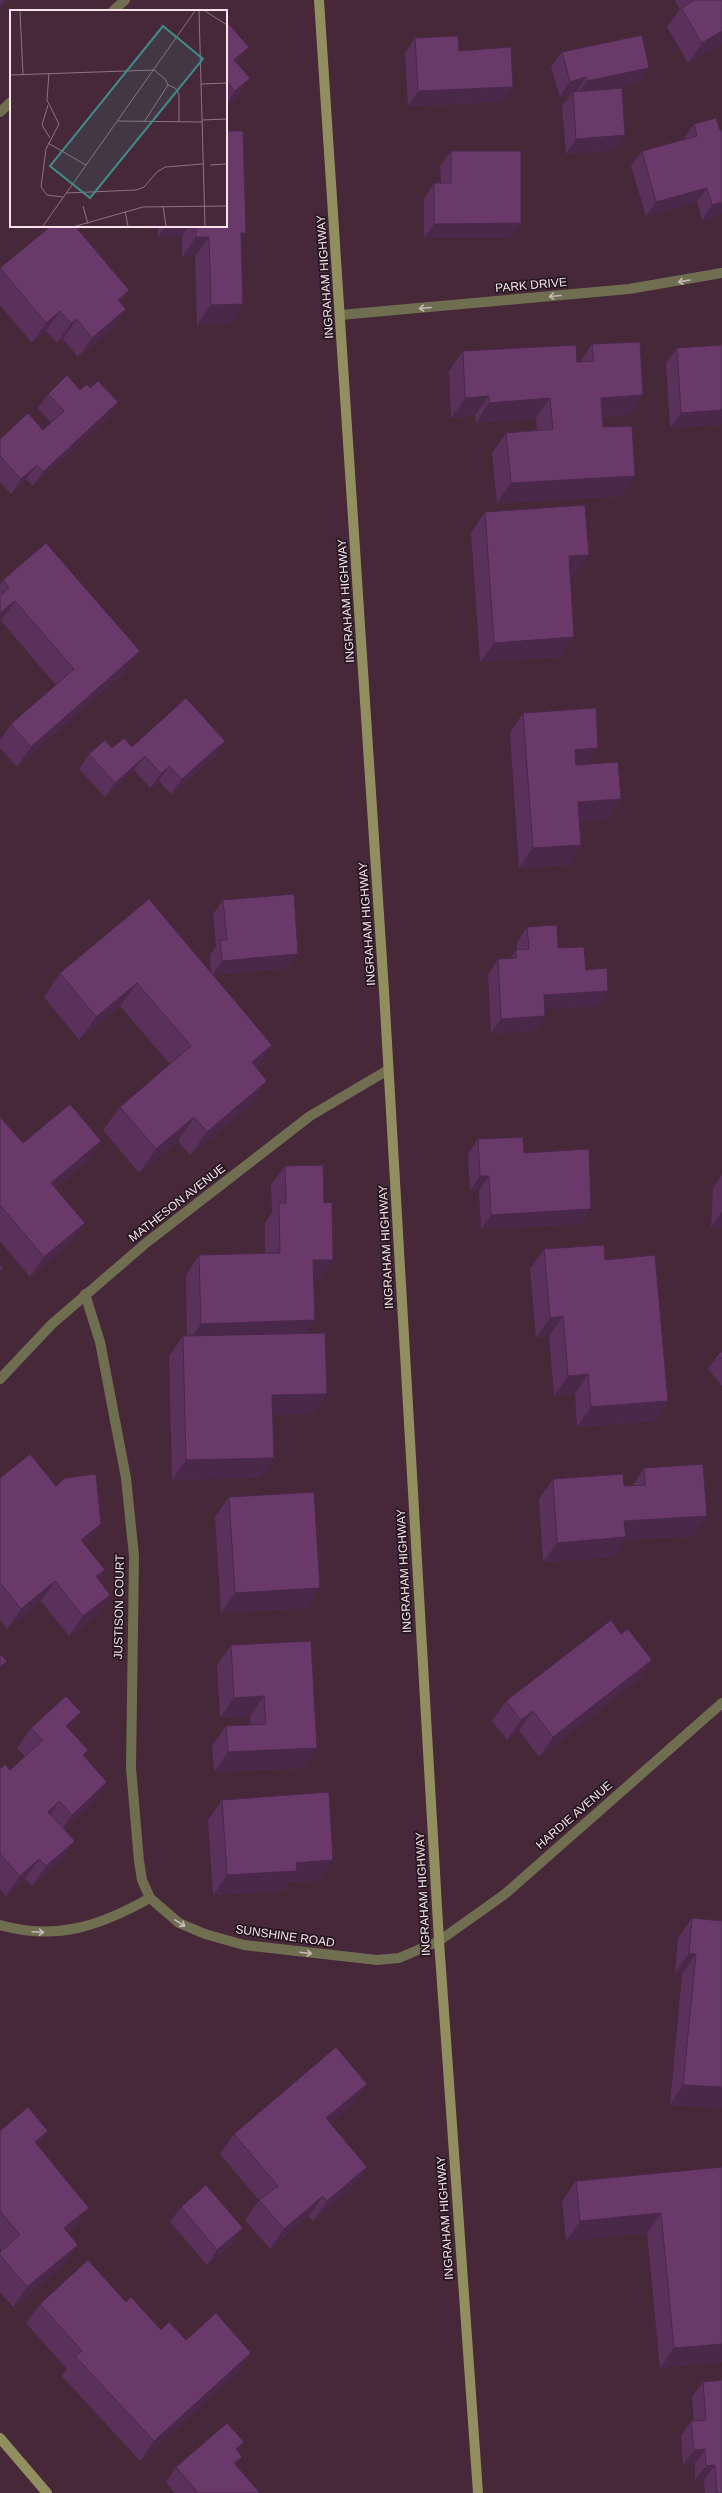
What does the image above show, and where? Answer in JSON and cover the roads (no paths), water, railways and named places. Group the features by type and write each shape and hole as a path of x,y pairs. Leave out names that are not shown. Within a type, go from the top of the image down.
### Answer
{"main road":[{"name":"INGRAHAM HIGHWAY","path":"318,0 340,315 388,1070 439,1942 478,2493"},
{"path":"0,2438 48,2493"}],"street":[{"path":"114,10 125,0"},
{"path":"0,112 10,103"},
{"name":"PARK DRIVE","path":"340,315 629,289 722,273"},
{"name":"MATHESON AVENUE","path":"0,1379 52,1324 85,1294 305,1120 388,1070"},
{"name":"JUSTISON COURT","path":"85,1294 100,1342 126,1478 134,1556 135,1593 131,1682 132,1791 142,1880 150,1898"},
{"name":"HARDIE AVENUE","path":"439,1942 505,1894 722,1704"},
{"path":"0,1925 42,1933 69,1931 110,1918 150,1898"},
{"name":"SUNSHINE ROAD","path":"150,1898 164,1912 188,1928 244,1945 377,1960 399,1958 439,1942"}]}
